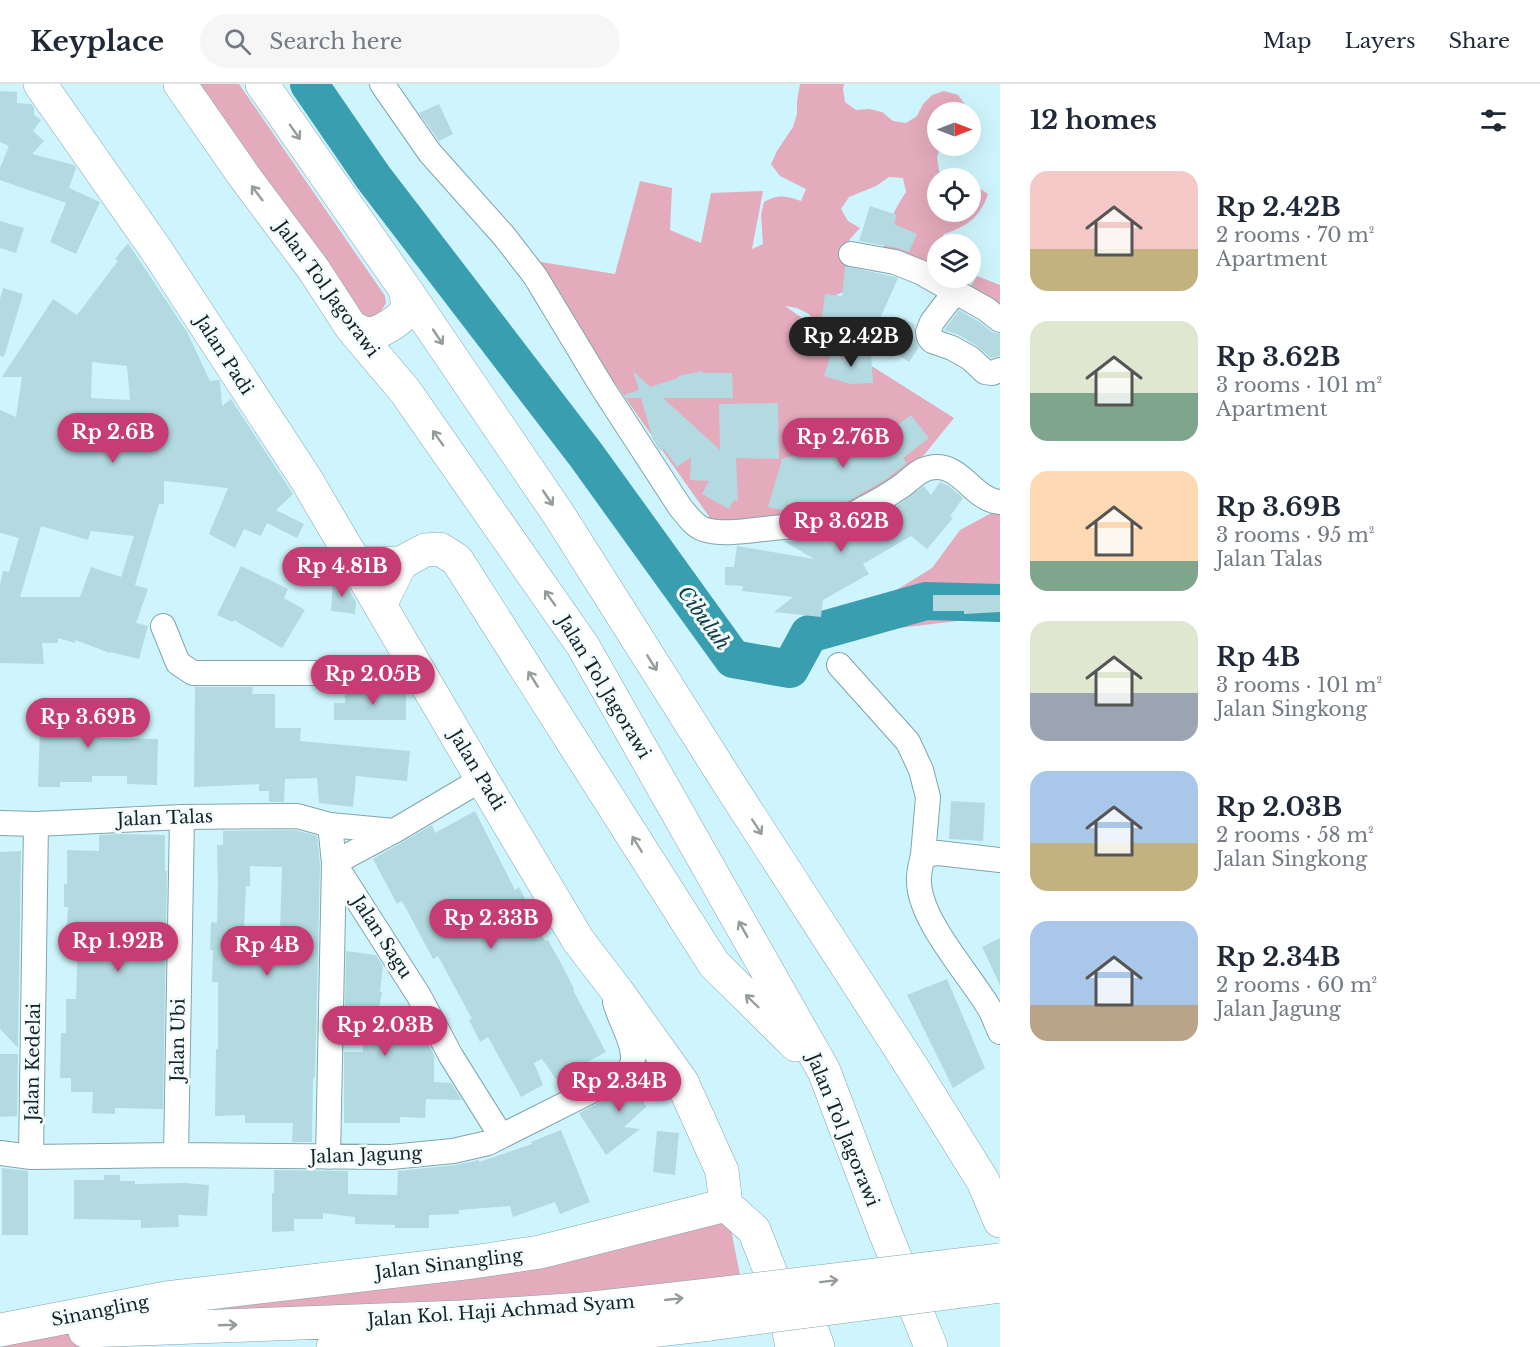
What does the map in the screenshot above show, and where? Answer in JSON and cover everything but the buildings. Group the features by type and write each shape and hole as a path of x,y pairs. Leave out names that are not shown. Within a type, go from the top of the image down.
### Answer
{"main road":[{"name":"Jalan Padi","path":"40,84 157,251 306,479 578,940 682,1082 722,1171 726,1205"},
{"name":"Jalan Tol Jagorawi","path":"180,84 244,176 314,270 351,327 405,391 583,646 824,1071 931,1347"},
{"path":"262,84 559,514 731,787 912,1067 983,1181 1000,1221"},
{"path":"351,327 367,334 380,331 399,319 405,314 408,305 405,289"},
{"path":"356,563 401,563 425,550 440,549 457,560 714,964 824,1071"},
{"path":"380,605 401,563"},
{"path":"726,1205 754,1230 778,1288 792,1347"},
{"name":"Jalan Sinangling","path":"168,1313 540,1252 726,1205"},
{"name":"Jalan Kol. Haji Achmad Syam","path":"333,1347 431,1345 608,1336 709,1310 1000,1260"},
{"name":"Jalan Kol. Haji Achmad Syam","path":"0,1336 123,1338 168,1313 462,1317 584,1309 709,1310 1000,1286"},
{"path":"778,1288 812,1330 818,1347"},
{"name":"Sinangling","path":"0,1330 168,1313"}],"street":[{"path":"382,84 430,153 504,236 535,276 602,387 692,522 711,531 733,532 822,525 862,510 929,467 950,469 980,494 994,501 1000,501"},
{"path":"851,254 895,262 920,272 986,309 1000,320"},
{"path":"955,292 932,322 928,332 929,337 932,341 970,358 985,372 992,373 1000,370"},
{"path":"163,627 178,663 193,673 419,673"},
{"path":"839,665 908,742 921,770 928,797 923,855 918,882 922,900 941,937 997,1017"},
{"path":"334,863 482,779"},
{"name":"Jalan Talas","path":"0,823 36,824 182,817 297,816 330,825 394,831"},
{"name":"Jalan Ubi","path":"176,1155 182,817"},
{"name":"Jalan Kedelai","path":"31,1156 36,824"},
{"path":"328,1157 334,863 330,825"},
{"path":"923,855 938,853 1000,860"},
{"name":"Jalan Sagu","path":"334,863 419,996 451,1056 501,1136"},
{"name":"Jalan Jagung","path":"0,1154 391,1157 453,1151 488,1143 627,1073 633,1064 633,1051 617,1012 615,1001 617,991"}],"shaded area":[{"path":"196,84 239,84 385,296 386,303 381,311 373,316 360,319"},
{"path":"800,84 844,84 845,102 856,110 869,109 882,112 893,121 906,123 917,116 923,104 932,95 944,91 958,95 963,102 927,102 927,156 937,156 939,168 927,168 927,222 969,222 944,234 927,234 927,260 916,267 883,253 890,221 906,192 903,178 889,177 876,186 849,197 841,209 848,221 860,228 850,239 844,252 851,276 850,289 836,295 844,303 874,322 885,340 873,348 858,346 829,335 817,326 809,314 797,308 785,306 859,358 954,418 924,455 880,486 816,525 720,532 595,355 535,261 615,274 640,181 672,188 670,230 701,243 711,193 763,191 752,249 763,244 761,215 764,202 782,197 801,201 806,189 780,176 771,164 793,127 797,114"},
{"path":"981,189 988,194 981,209"},
{"path":"981,278 1000,285 1000,318 966,293 969,288 981,288"},
{"path":"995,511 1000,512 1000,618 998,616 891,629 882,599 932,568 960,530"},
{"path":"726,1205 743,1290 659,1301 533,1312 170,1327 162,1315 165,1300 113,1347 0,1347 0,1330 166,1298 540,1252"}],"waterway":[{"name":"Cibuluh","path":"309,84 373,177 586,455 733,659 790,669 809,634 926,601 1000,603"}]}
